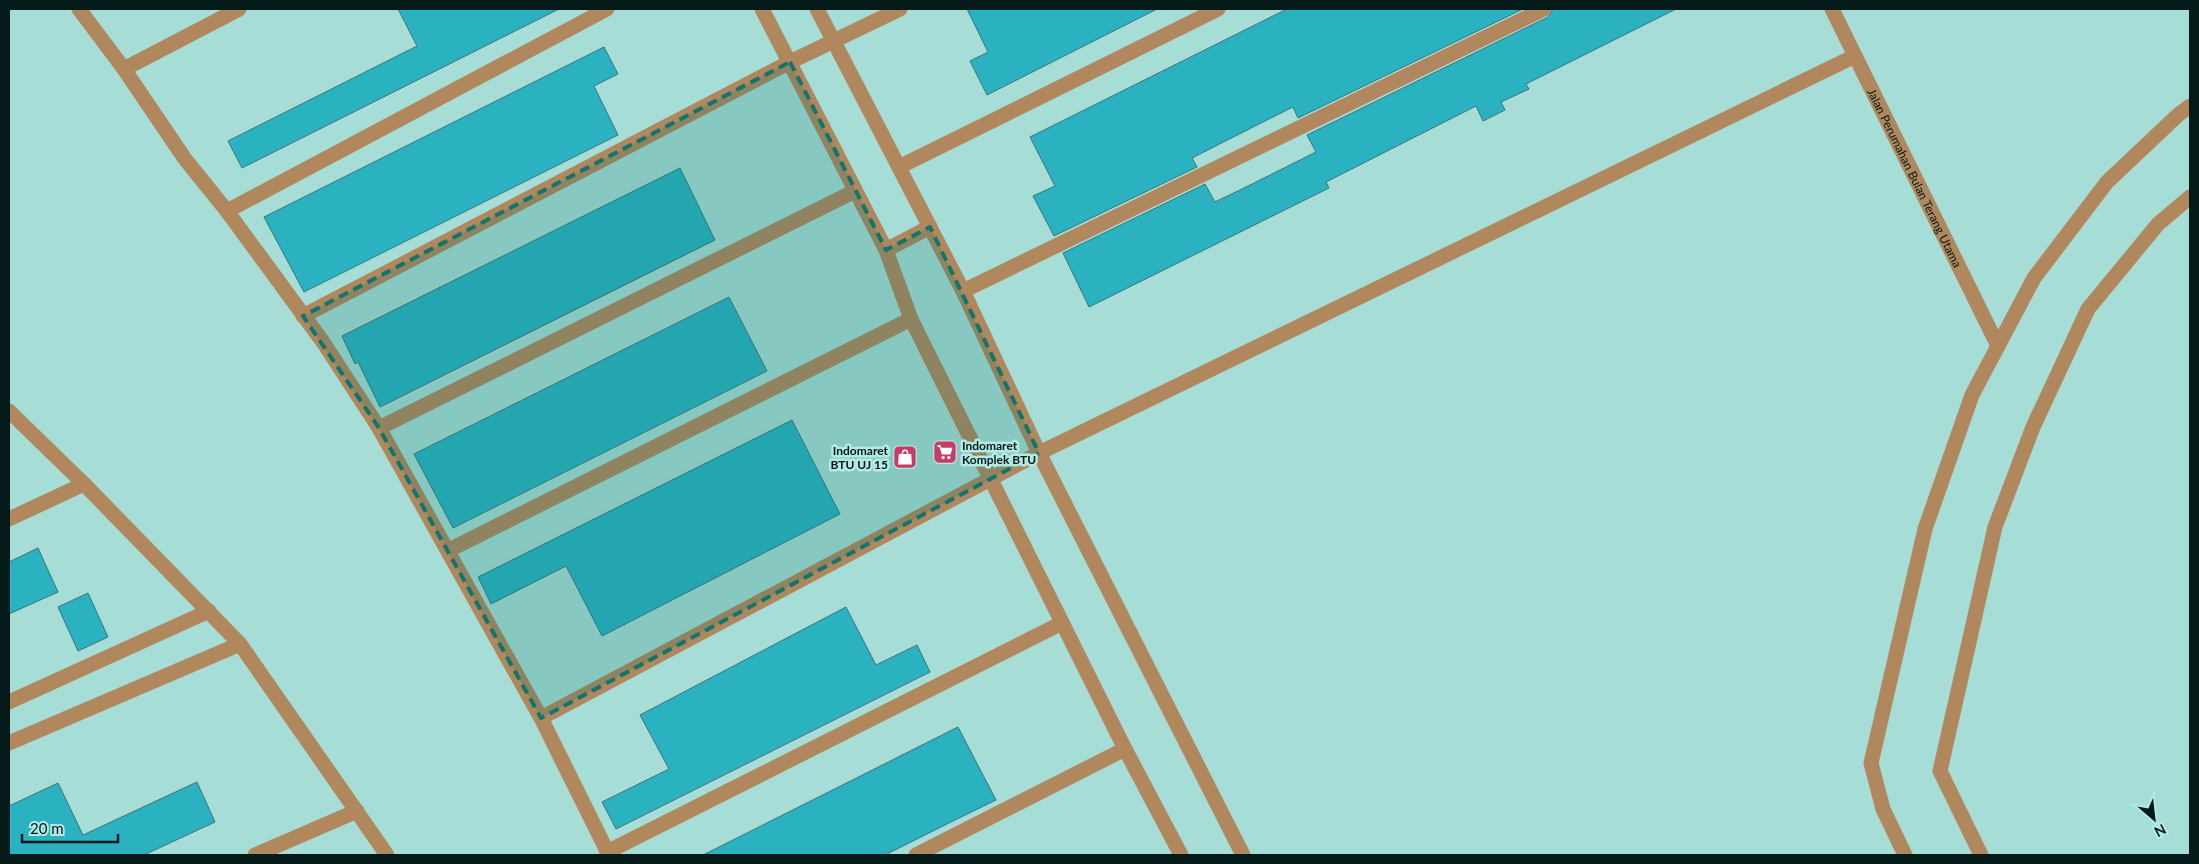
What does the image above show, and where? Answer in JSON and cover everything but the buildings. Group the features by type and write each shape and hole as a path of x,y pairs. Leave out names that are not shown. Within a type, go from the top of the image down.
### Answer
{"street":[{"path":"80,9 124,69 185,160 227,211 323,342 379,428 541,718 608,854 1062,623"},
{"path":"124,69 239,9"},
{"path":"227,211 607,9"},
{"path":"762,9 886,250 911,319 990,479 1125,749 1181,855"},
{"path":"816,9 963,291 1039,453 1243,855"},
{"path":"303,316 790,62 900,9"},
{"path":"899,167 1218,9"},
{"path":"963,291 1544,9"},
{"name":"Jalan Perumahan Bulan Terang Utama","path":"1832,9 1998,346"},
{"path":"541,718 1039,453 1855,56"},
{"path":"1905,855 1883,809 1871,763 1925,529 1972,395 2034,278 2107,182 2190,106"},
{"path":"379,428 855,192"},
{"path":"1981,855 1940,771 1995,527 2033,427 2088,310 2158,224 2190,197"},
{"path":"886,250 930,227"},
{"path":"448,550 911,319"},
{"path":"9,411 84,484 240,644 387,855"},
{"path":"9,518 84,484"},
{"path":"9,702 209,611"},
{"path":"9,743 240,644"},
{"path":"916,855 1125,749"},
{"path":"256,855 357,811"}],"highlighted area":[{"path":"790,62 886,250 930,227 1039,453 541,718 379,428 303,316"}],"place":[{"name":"Indomaret Komplek BTU","path":"945,452"},
{"name":"Indomaret BTU UJ 15","path":"905,457"}]}
